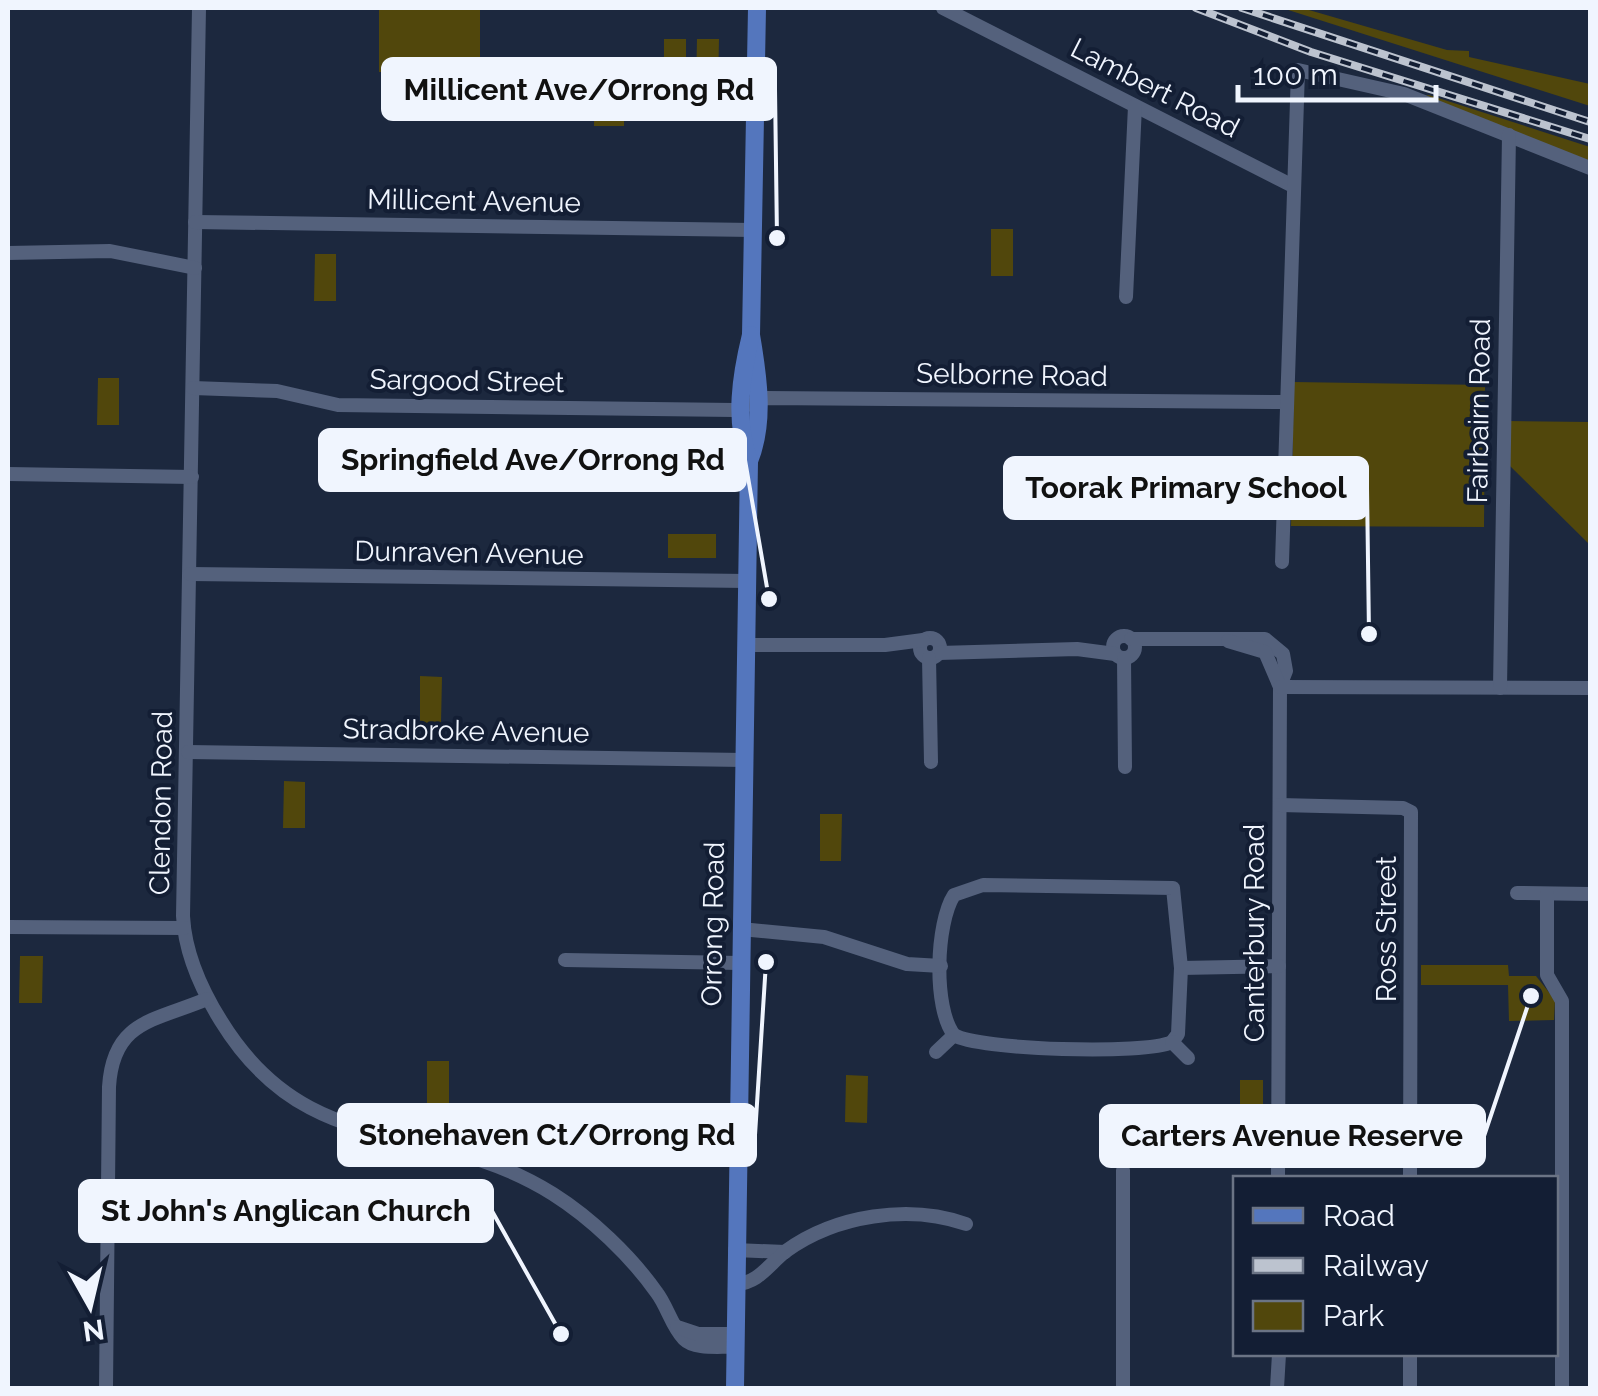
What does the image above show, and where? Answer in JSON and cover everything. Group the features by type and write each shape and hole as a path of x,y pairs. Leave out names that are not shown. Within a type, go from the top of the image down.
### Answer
{"main road":[{"name":"Orrong Road","path":"734,1388 749,461 740,437 749,404 742,371 751,335 756,8"}],"street":[{"name":"Clendon Road","path":"199,8 184,928 207,999 248,1059 292,1100 354,1129 482,1158 557,1197 650,1282 676,1327 693,1344 735,1340"},
{"name":"Lambert Road","path":"943,8 1291,185"},
{"path":"1282,562 1291,185 1296,79 1304,68 1390,90 1590,168"},
{"path":"1126,297 1134,106"},
{"name":"Fairbairn Road","path":"1500,688 1509,135"},
{"name":"Millicent Avenue","path":"196,222 752,230"},
{"path":"8,253 110,251 195,268"},
{"name":"Sargood Street","path":"193,388 277,390 355,405 749,404"},
{"name":"Selborne Road","path":"749,404 1285,402"},
{"path":"8,474 192,477"},
{"name":"Dunraven Avenue","path":"190,574 747,581"},
{"path":"746,646 1077,649 1228,641 1265,652 1280,687 1590,688"},
{"path":"1124,648 1125,767"},
{"path":"930,649 932,762"},
{"name":"Canterbury Road","path":"1278,1176 1280,687"},
{"name":"Stradbroke Avenue","path":"188,752 744,760"},
{"name":"Ross Street","path":"1280,805 1402,808 1410,812 1410,1176"},
{"path":"1173,888 1181,968 1178,1034 1172,1042 1141,1048 984,1046 954,1034 942,1010 941,966 943,920 954,895 984,885 1173,888 1187,876"},
{"path":"941,881 954,895"},
{"path":"1517,894 1590,894"},
{"path":"1547,894 1547,975 1562,1001 1562,1388"},
{"path":"8,927 184,928"},
{"path":"741,929 824,937 907,964 941,966"},
{"path":"565,960 740,962"},
{"path":"1181,968 1278,966"},
{"path":"106,1388 108,1087 113,1055 121,1041 144,1023 207,999"},
{"path":"936,1052 954,1034"},
{"path":"1172,1042 1188,1058"},
{"path":"1123,1388 1124,1170"},
{"path":"736,1284 750,1283 786,1252 817,1234 882,1216 928,1214 966,1224"},
{"path":"735,1250 786,1252"},
{"path":"1277,1388 1279,1356"},
{"path":"1410,1356 1410,1388"}],"green space":[{"path":"379,8 480,8 480,107 387,106 387,72 379,72"},
{"path":"1282,8 1302,8 1447,50 1469,51 1469,57 1590,84 1590,106"},
{"path":"664,39 686,39 686,86 664,86"},
{"path":"697,39 719,39 718,87 696,86"},
{"path":"595,66 625,67 624,126 594,126"},
{"path":"1423,96 1590,147 1590,162"},
{"path":"991,229 1013,229 1013,276 991,276"},
{"path":"315,254 336,254 336,301 314,301"},
{"path":"98,378 119,378 119,425 97,425"},
{"path":"1294,382 1485,385 1484,527 1291,526"},
{"path":"1508,421 1590,422 1590,545 1507,463"},
{"path":"668,534 716,534 716,558 668,558"},
{"path":"420,676 442,677 441,723 420,723"},
{"path":"284,781 305,782 305,828 283,828"},
{"path":"820,814 842,814 841,861 820,861"},
{"path":"20,956 43,956 42,1003 19,1003"},
{"path":"1421,965 1508,965 1509,976 1536,976 1555,1000 1554,1020 1509,1021 1508,985 1421,985"},
{"path":"427,1061 449,1061 449,1108 427,1108"},
{"path":"846,1075 868,1076 867,1123 845,1122"},
{"path":"1240,1080 1263,1080 1263,1127 1240,1127"}],"railway":[{"path":"1196,8 1311,52 1590,139"},
{"path":"1242,8 1590,122"}],"place":[{"name":"Millicent Ave/Orrong Rd","path":"777,238"},
{"name":"Springfield Ave/Orrong Rd","path":"769,599"},
{"name":"Toorak Primary School","path":"1369,634"},
{"name":"Stonehaven Ct/Orrong Rd","path":"766,962"},
{"name":"Carters Avenue Reserve","path":"1531,996"},
{"name":"St John's Anglican Church","path":"561,1334"}]}
